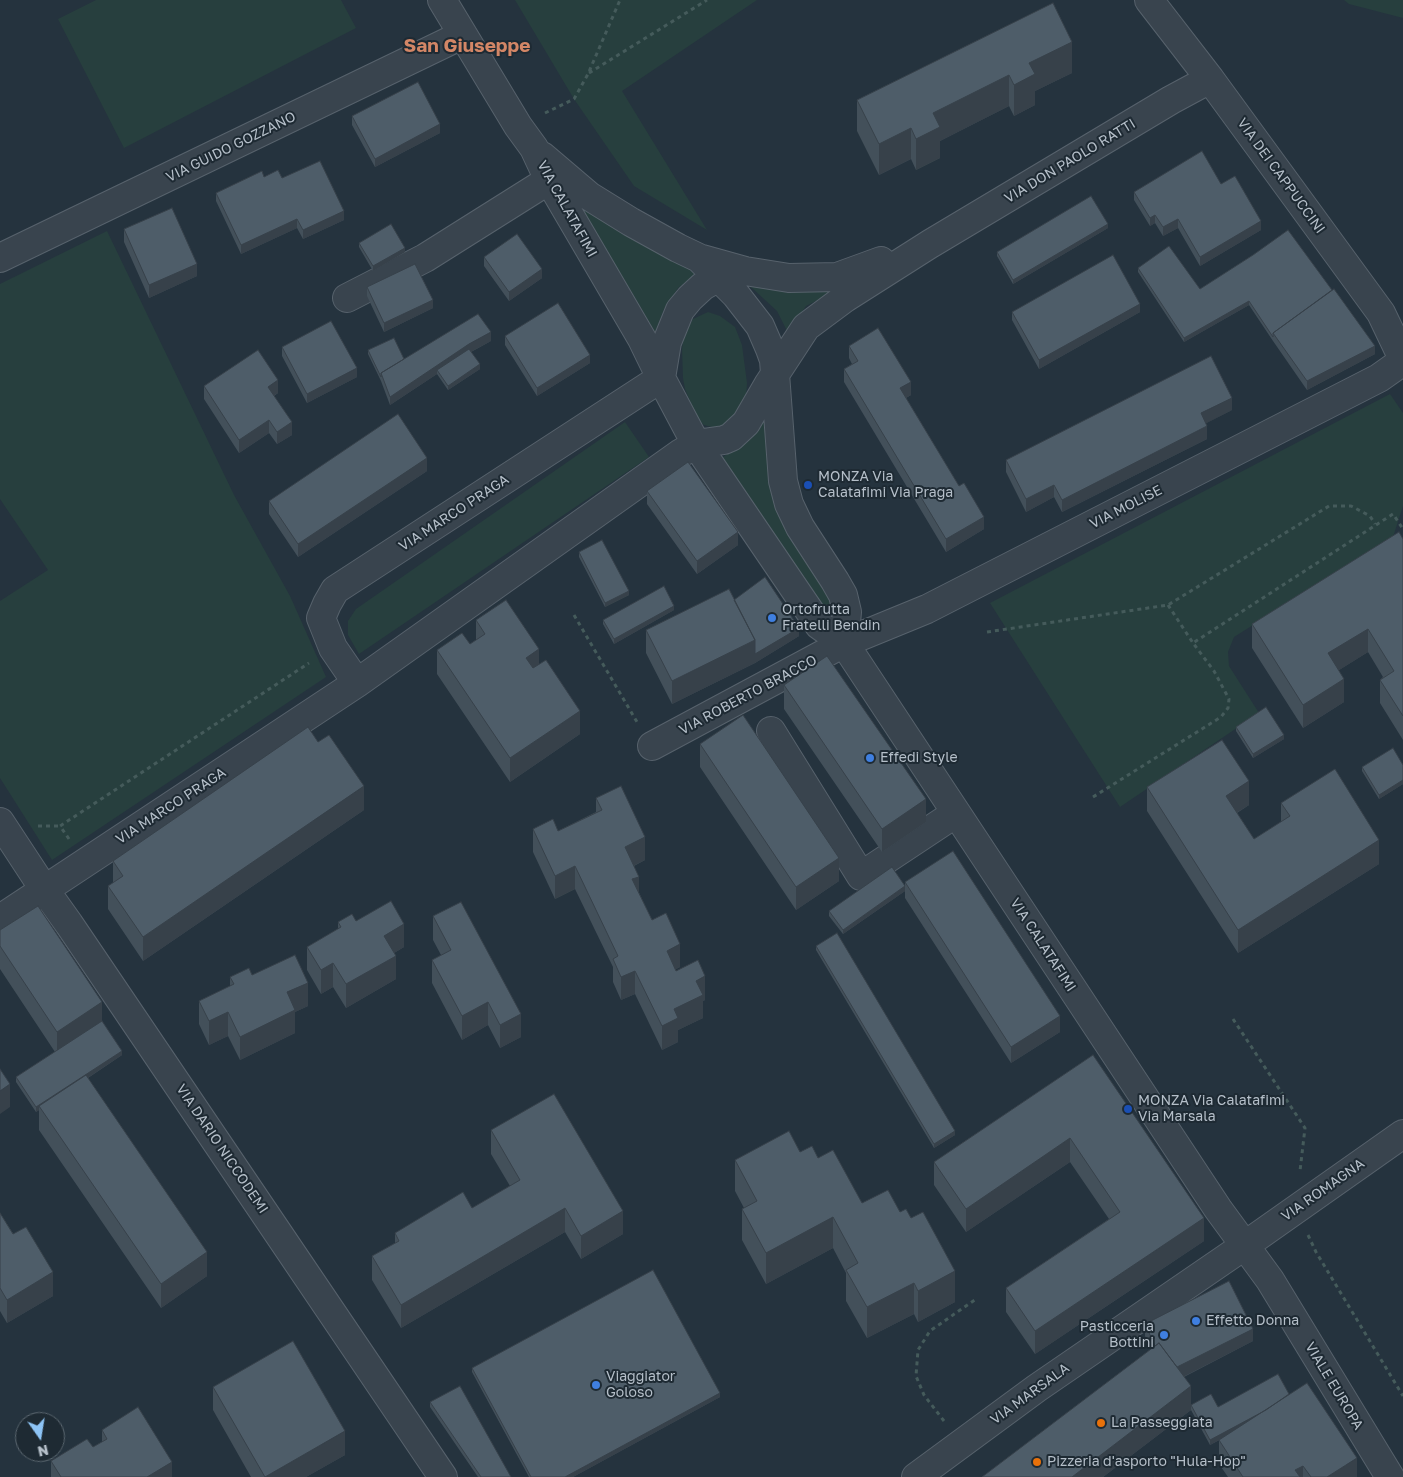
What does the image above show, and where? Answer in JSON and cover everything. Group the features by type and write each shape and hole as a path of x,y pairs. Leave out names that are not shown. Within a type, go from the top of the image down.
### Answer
{"street":[{"path":"442,0 518,126 534,148"},
{"name":"VIA DEI CAPPUCCINI","path":"1149,0 1210,79 1381,313 1403,360"},
{"name":"VIA GUIDO GOZZANO","path":"0,258 462,35"},
{"name":"VIA DON PAOLO RATTI","path":"776,373 806,327 845,298 930,244 1210,79"},
{"name":"VIA CALATAFIMI","path":"534,148 548,180 642,339 696,444 819,625 844,644 1244,1246"},
{"name":"VIA CALATAFIMI","path":"534,148 589,196 678,248 699,258 736,295 760,326 774,360 776,373 783,481 800,527 842,595 847,612 844,644"},
{"path":"347,298 425,258 548,180"},
{"name":"VIA DON PAOLO RATTI","path":"699,258 745,270 789,278 837,277 930,244"},
{"path":"661,378 667,342 680,310 703,286 719,277 745,270"},
{"name":"VIA MOLISE","path":"844,644 927,609 1379,378 1403,360"},
{"path":"696,444 731,438 739,431 746,423 776,373"},
{"name":"VIA MARCO PRAGA","path":"357,683 333,648 322,618 335,590 661,378"},
{"name":"VIA MARCO PRAGA","path":"44,889 357,683 696,444"},
{"name":"VIA ROBERTO BRACCO","path":"652,746 844,644"},
{"path":"771,731 861,876 956,813"},
{"name":"VIA DARIO NICCODEMI","path":"1,826 70,924 443,1477"},
{"path":"0,919 44,889"},
{"name":"VIA ROMAGNA","path":"1244,1246 1403,1134"},
{"name":"VIA MARSALA","path":"916,1477 1036,1388 1244,1246"},
{"name":"VIALE EUROPA","path":"1244,1246 1270,1280 1390,1477"}],"path":[{"path":"518,126 574,99 588,74 620,0"},
{"path":"588,74 707,0"},
{"path":"987,632 1168,605 1329,506 1351,506 1370,516 1375,524"},
{"path":"1193,643 1393,514 1403,529"},
{"path":"1093,797 1221,716 1228,708 1229,699 1214,671 1168,605"},
{"path":"574,615 652,746"},
{"path":"84,863 60,826 333,648"},
{"path":"961,1444 924,1395 916,1376 918,1350 930,1331 976,1299"}],"green space":[{"path":"96,0 341,0 356,28 124,148 58,19"},
{"path":"515,0 757,0 622,91 707,230 634,186 574,99"},
{"path":"1344,0 1403,0 1403,18 1349,4"},
{"path":"579,204 698,273 678,288 664,309 655,332"},
{"path":"107,231 234,495 290,596 326,677 52,860 0,778 0,601 48,570 0,499 0,284"},
{"path":"751,287 836,291 806,306 788,333 777,311"},
{"path":"708,312 720,316 735,327 742,345 747,383 746,399 743,406 729,423 716,428 704,425 698,420 685,389 683,378 682,349 684,334 693,319"},
{"path":"1390,394 1403,413 1403,506 1393,537 1234,637 1228,652 1229,666 1259,713 1120,807 990,603"},
{"path":"764,415 835,608 826,613 722,458 749,436"},
{"path":"625,422 649,457 359,654 348,635 348,621 356,609"}],"building":[{"path":"1053,3 1072,42 1029,63 1035,74 1014,85 1009,75 933,113 940,127 916,139 911,128 879,144 857,100"},
{"path":"418,82 440,124 375,159 352,116"},
{"path":"1202,151 1221,184 1235,176 1261,221 1200,257 1178,219 1163,227 1155,215 1150,218 1134,192"},
{"path":"320,161 344,211 303,230 297,219 241,245 216,193 262,171 264,177 278,170 282,178"},
{"path":"1091,196 1108,224 1013,280 997,252"},
{"path":"172,208 197,264 149,285 124,229"},
{"path":"391,224 405,248 373,266 359,243"},
{"path":"1288,230 1332,290 1273,333 1273,337 1249,301 1184,338 1138,268 1169,246 1200,289"},
{"path":"517,234 542,269 509,292 484,257"},
{"path":"1113,255 1140,304 1039,360 1012,312"},
{"path":"415,264 433,300 384,323 367,287"},
{"path":"1334,289 1375,346 1307,381 1273,333"},
{"path":"558,303 590,355 537,388 505,336"},
{"path":"478,314 491,332 469,344 390,397 381,373"},
{"path":"331,321 357,368 307,394 282,347"},
{"path":"878,328 911,382 900,388 959,486 964,483 984,517 946,539 844,369 858,361 849,346"},
{"path":"394,338 404,359 381,373 381,377 368,350"},
{"path":"469,349 480,364 448,386 437,370"},
{"path":"258,350 278,380 268,387 292,422 277,432 269,420 239,440 204,386"},
{"path":"1211,356 1232,398 1201,413 1207,426 1062,500 1054,485 1026,499 1006,460"},
{"path":"398,414 427,458 298,544 269,501"},
{"path":"688,462 738,532 697,561 647,491"},
{"path":"1399,532 1403,539 1403,716 1380,680 1394,671 1368,629 1328,653 1344,679 1303,705 1252,624"},
{"path":"602,540 629,591 605,603 579,552"},
{"path":"765,577 799,628 755,654 755,640 734,600"},
{"path":"664,586 674,606 614,639 603,620"},
{"path":"729,589 755,640 672,681 646,630"},
{"path":"506,600 539,649 526,658 533,668 546,660 580,711 510,758 437,650 462,633 470,644 485,634 476,620"},
{"path":"827,656 926,799 882,829 784,685"},
{"path":"1266,707 1284,735 1253,754 1236,727"},
{"path":"743,715 839,858 796,887 700,744"},
{"path":"308,727 318,742 329,735 364,786 143,937 108,886 123,876 113,861"},
{"path":"1222,740 1249,781 1226,796 1254,839 1290,816 1281,803 1335,769 1379,840 1238,930 1147,787"},
{"path":"1393,748 1403,765 1403,780 1379,795 1362,767"},
{"path":"621,786 645,837 625,847 639,877 632,879 652,920 666,913 680,944 667,951 676,971 698,960 705,976 696,981 703,995 674,1009 678,1018 662,1026 635,971 621,977 613,959 618,956 575,866 555,876 533,829 553,819 558,831 602,810 596,798"},
{"path":"953,851 1060,1016 1011,1047 905,882"},
{"path":"892,867 905,886 843,930 829,911"},
{"path":"391,901 404,924 384,936 396,956 346,984 333,963 321,970 307,947 341,927 338,922 352,914 356,921"},
{"path":"461,902 521,1014 500,1025 488,1002 462,1016 432,960 451,950 433,916"},
{"path":"38,906 102,1002 57,1032 0,946 0,930"},
{"path":"837,933 955,1131 934,1144 816,946"},
{"path":"295,955 308,983 287,992 295,1010 240,1037 228,1012 209,1021 199,1001 234,984 230,977 249,968 252,975"},
{"path":"102,1021 122,1051 36,1107 16,1077"},
{"path":"1093,1055 1204,1218 1035,1331 1006,1288 1120,1212 1070,1138 966,1209 934,1162"},
{"path":"0,1069 10,1084 0,1091"},
{"path":"86,1075 207,1252 161,1284 39,1106"},
{"path":"554,1094 623,1211 581,1236 565,1208 401,1305 372,1256 399,1241 395,1233 463,1192 472,1208 520,1180 491,1130"},
{"path":"789,1131 800,1152 812,1146 818,1158 833,1150 862,1203 888,1190 900,1212 906,1209 911,1218 923,1212 955,1271 918,1291 914,1283 867,1307 846,1270 858,1263 833,1217 766,1253 742,1209 757,1201 735,1160"},
{"path":"0,1213 13,1234 26,1227 53,1272 7,1300 0,1288"},
{"name":"Viaggiator Goloso","path":"653,1270 720,1393 565,1477 531,1477 472,1368"},
{"path":"1229,1281 1253,1329 1177,1367 1159,1343 1155,1346 1145,1324"},
{"path":"293,1341 345,1431 265,1477 213,1387"},
{"path":"1159,1343 1191,1386 1072,1477 982,1477"},
{"path":"1278,1374 1289,1394 1266,1410 1210,1440 1191,1405 1211,1394 1218,1407"},
{"path":"1307,1383 1357,1458 1327,1477 1311,1477 1303,1466 1295,1470 1300,1477 1243,1477 1219,1440"},
{"path":"460,1386 511,1477 481,1477 430,1402"},
{"path":"138,1407 172,1462 147,1477 61,1477 52,1462 65,1462 65,1452 87,1439 93,1447 107,1439 102,1430"}],"place":[{"name":"MONZA Via Calatafimi Via Praga","path":"808,485"},
{"name":"Ortofrutta Fratelli Bendin","path":"772,618"},
{"name":"Effedi Style","path":"870,758"},
{"name":"MONZA Via Calatafimi Via Marsala","path":"1128,1109"},
{"name":"Effetto Donna","path":"1196,1321"},
{"name":"Pasticceria Bottini","path":"1164,1335"},
{"name":"Viaggiator Goloso","path":"596,1385"},
{"name":"La Passeggiata","path":"1101,1423"},
{"name":"Pizzeria d'asporto \"Hula-Hop\"","path":"1037,1462"}],"district":[{"name":"San Giuseppe","path":"467,46"}]}
